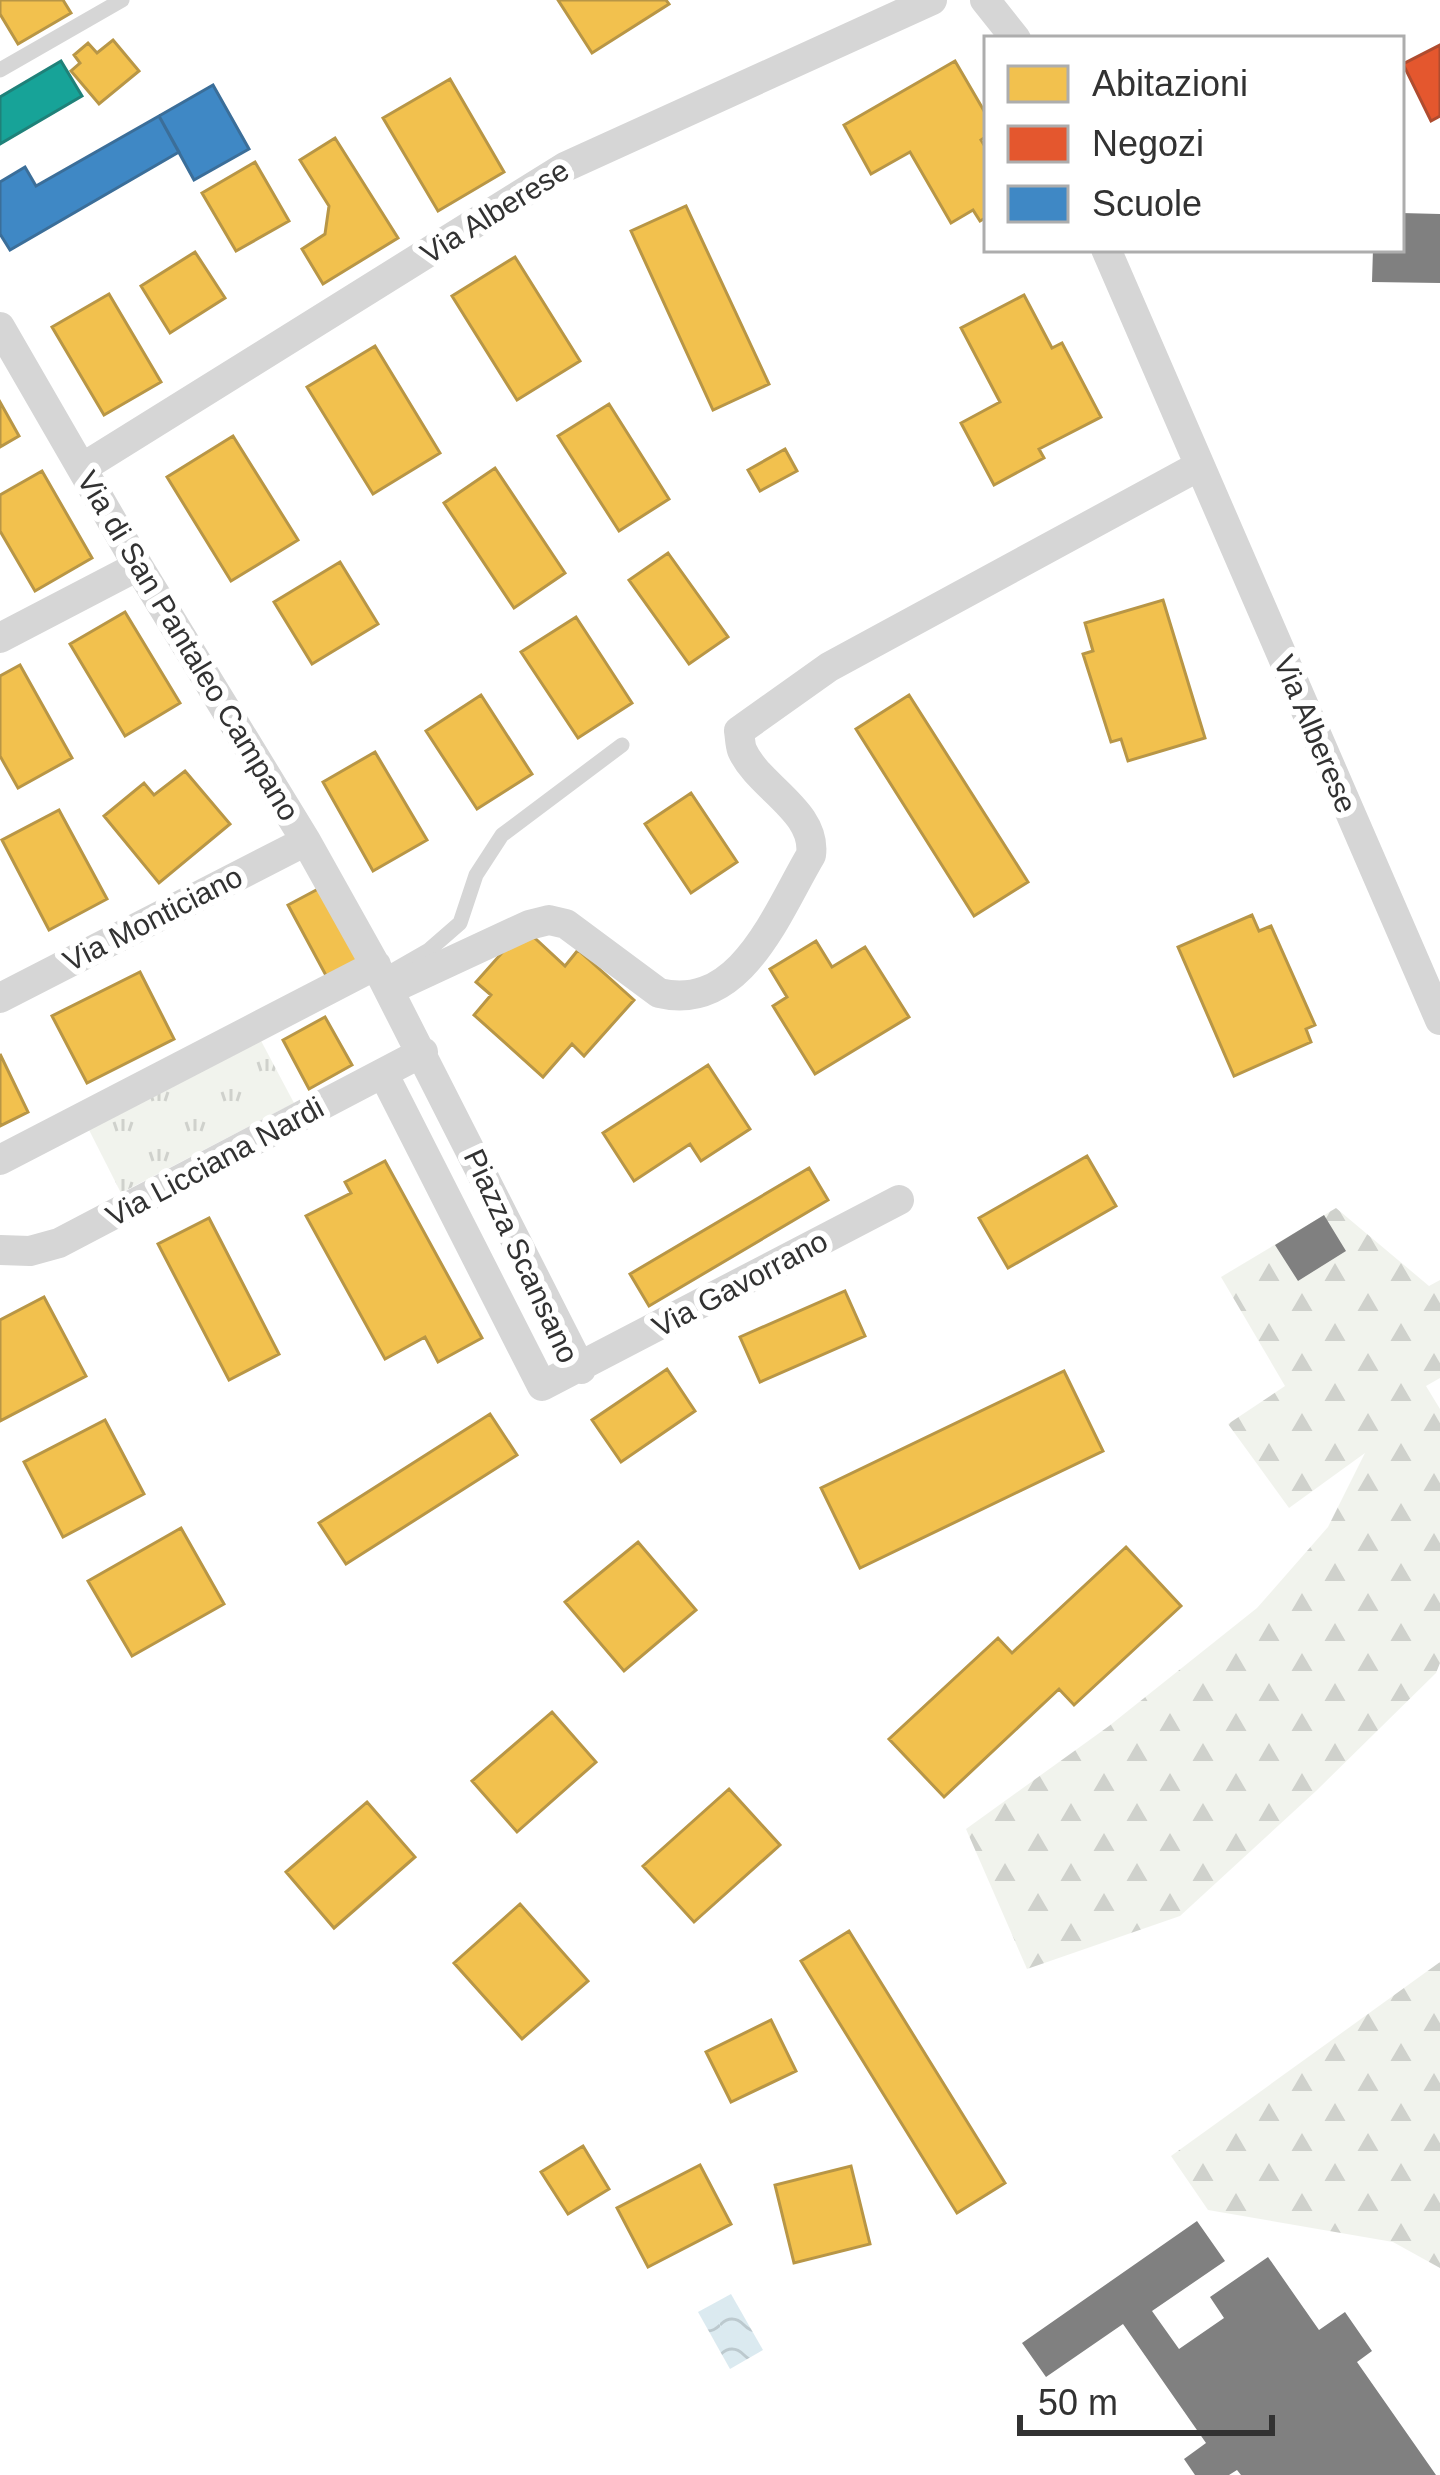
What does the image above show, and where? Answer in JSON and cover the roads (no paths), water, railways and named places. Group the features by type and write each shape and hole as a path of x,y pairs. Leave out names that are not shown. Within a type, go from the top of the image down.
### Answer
{"street":[{"name":"Via Alberese","path":"82,468 565,167 932,0"},
{"path":"985,0 1014,36"},
{"name":"Via Alberese","path":"1107,252 1440,1020"},
{"name":"Via di San Pantaleo Campano","path":"0,326 138,566 306,841 423,1052"},
{"path":"0,1160 382,977 549,920 566,924 659,993 701,994 722,984 742,970 812,846 808,830 742,751 740,731 829,667 1199,466"},
{"path":"0,638 138,566"},
{"name":"Via Monticiano","path":"0,998 306,841"},
{"name":"Via Licciana Nardi","path":"0,1250 30,1251 59,1243 423,1052"},
{"name":"Piazza Scansano","path":"383,1073 542,1386 581,1369 423,1052"},
{"name":"Via Gavorrano","path":"581,1369 899,1200"}],"lane":[{"path":"1,67 110,3"},
{"path":"382,977 429,950 460,923 476,875 502,835 622,745"}],"water":[{"path":"731,2294 763,2350 730,2369 698,2312"}]}
